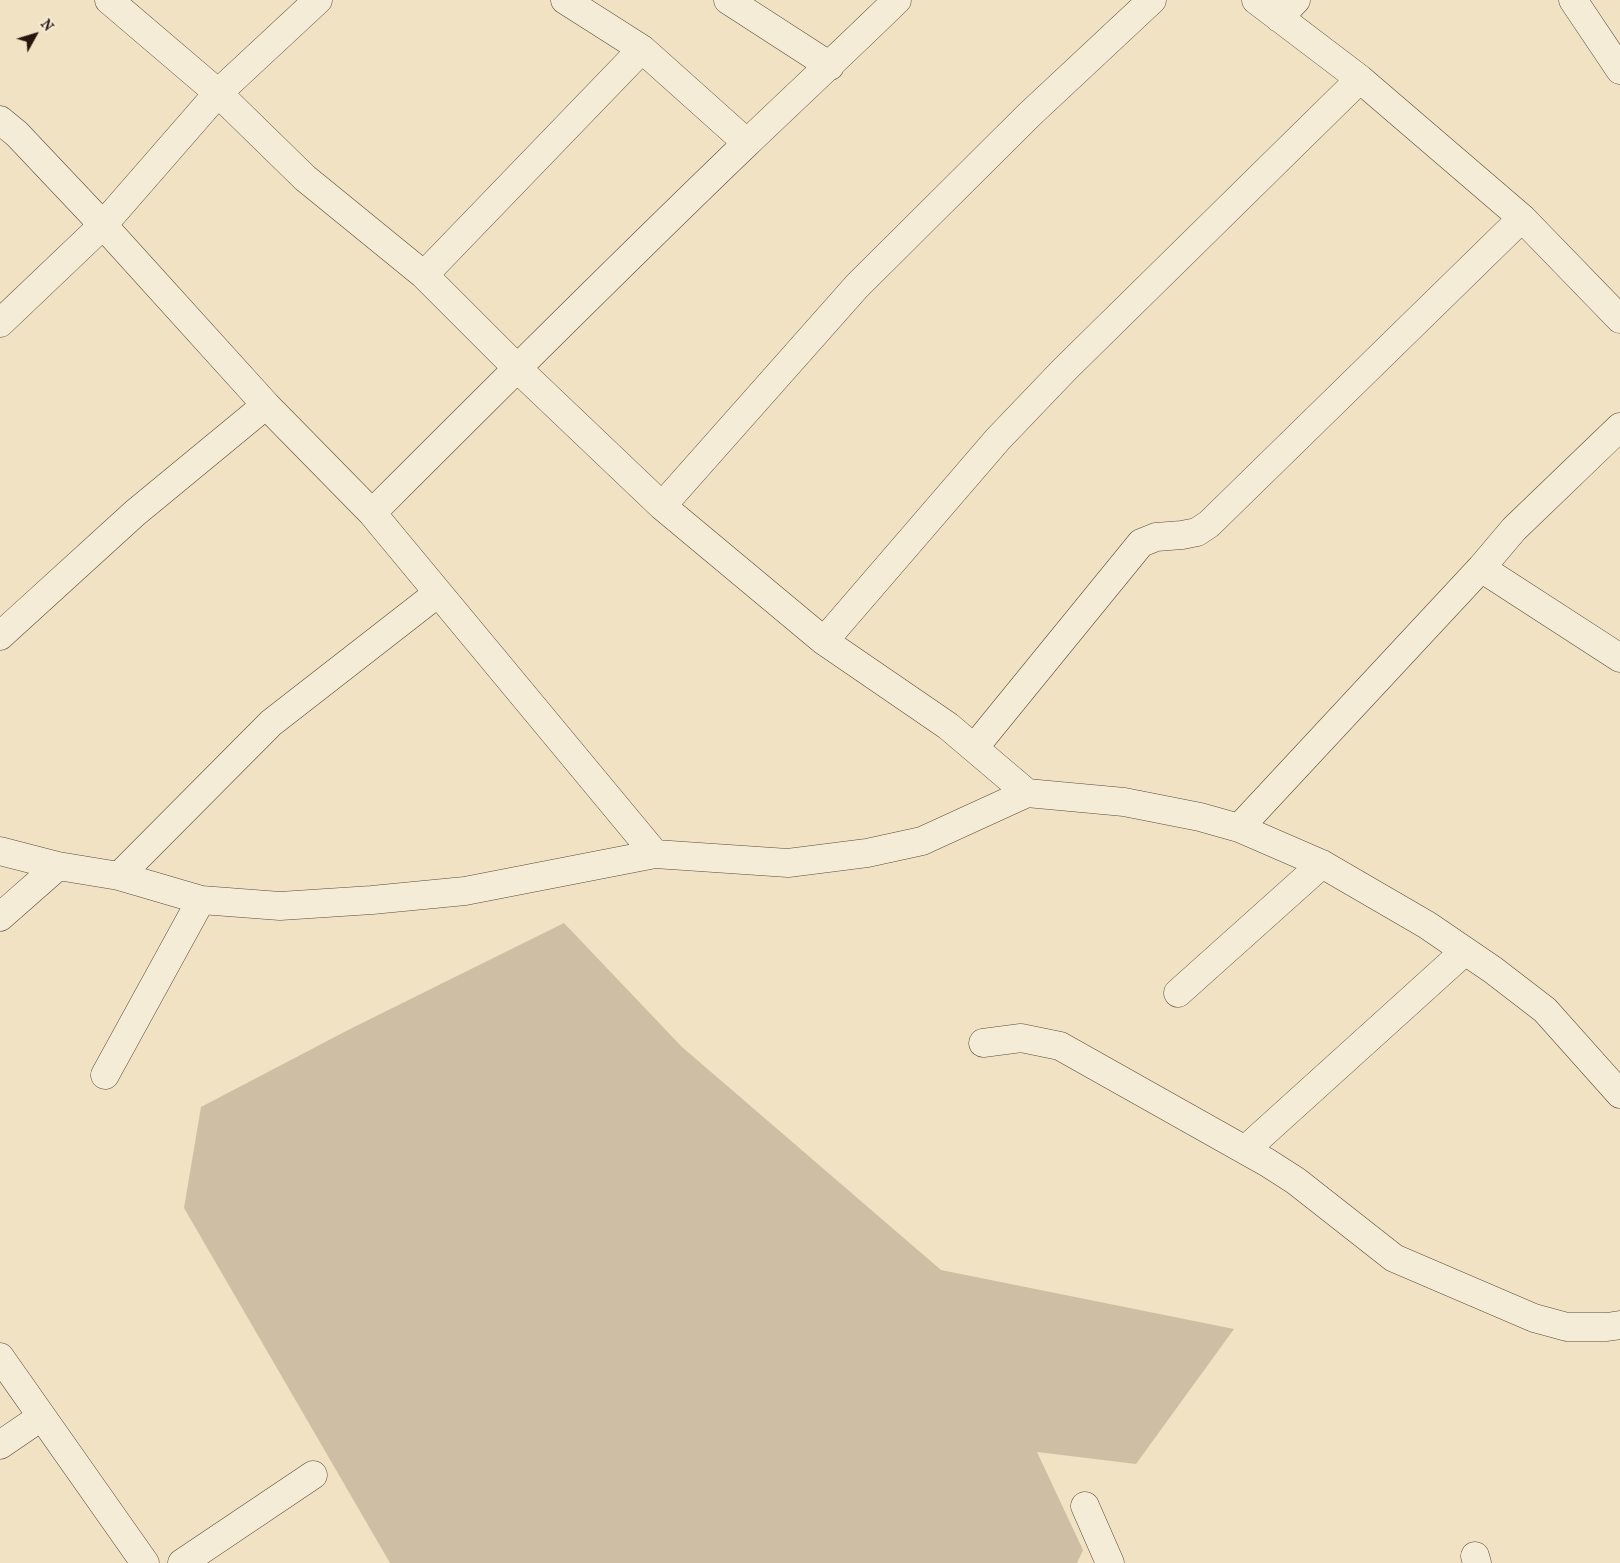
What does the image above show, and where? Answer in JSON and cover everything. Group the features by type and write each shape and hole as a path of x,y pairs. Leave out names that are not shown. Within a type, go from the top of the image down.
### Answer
{"street":[{"path":"109,0 218,92 305,178 424,275 517,368 662,506 824,641 948,726 1027,793"},
{"path":"0,323 103,225 218,92 318,0"},
{"path":"565,0 642,49 747,143"},
{"path":"728,0 830,66"},
{"path":"372,513 747,143 830,66 897,0"},
{"path":"662,506 857,286 1030,114 1152,0"},
{"path":"1256,0 1287,9 1360,79 1522,218 1620,319"},
{"path":"1573,0 1620,70"},
{"path":"424,275 642,49"},
{"path":"824,641 1011,425 1065,369 1360,79"},
{"path":"0,120 17,134 103,225 266,406 372,513 655,854"},
{"path":"974,748 1141,543 1156,537 1197,532 1209,524 1522,218"},
{"path":"0,636 135,513 266,406"},
{"path":"1239,828 1481,568 1514,529 1620,427"},
{"path":"1481,568 1620,658"},
{"path":"119,876 271,723 438,593"},
{"path":"0,851 58,866 119,876 201,900 280,906 465,891 655,854 788,863 867,853 922,841 1027,793 1124,802 1200,817 1239,828 1322,864 1427,926 1493,970 1545,1010 1620,1094"},
{"path":"1178,993 1322,864"},
{"path":"0,917 58,866"},
{"path":"105,1075 201,900"},
{"path":"1245,1150 1465,951"},
{"path":"983,1043 1021,1038 1060,1046 1245,1150 1296,1181 1394,1258 1534,1318 1567,1326 1607,1327 1620,1325"},
{"path":"0,1357 41,1418 145,1563"},
{"path":"0,1444 41,1418"},
{"path":"182,1563 313,1475"},
{"path":"1085,1506 1110,1563"}],"shaded area":[{"path":"564,923 682,1047 941,1270 1234,1329 1136,1464 1037,1452 1083,1550 1077,1563 390,1563 184,1208 201,1107 350,1029"}]}
